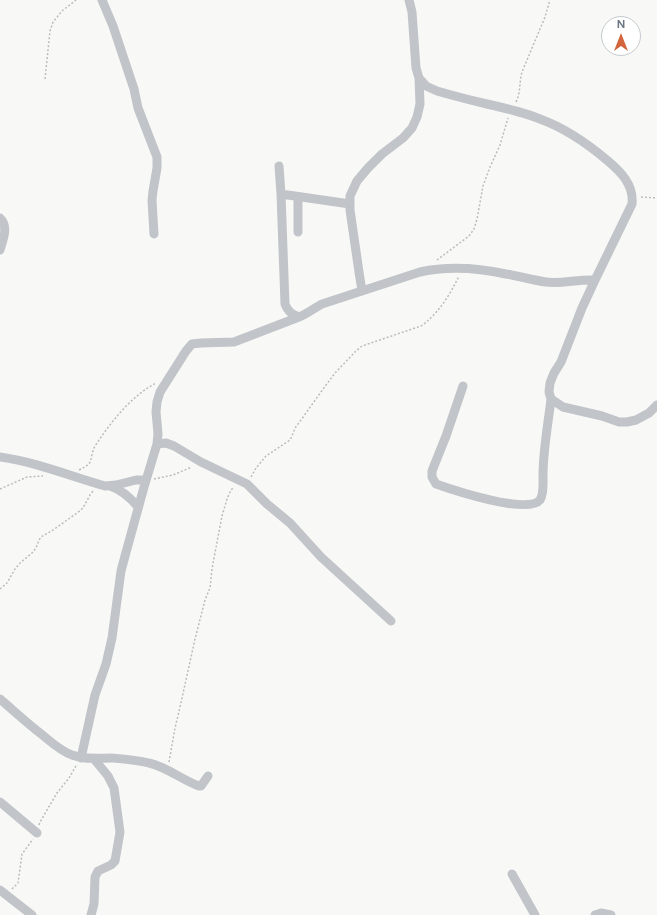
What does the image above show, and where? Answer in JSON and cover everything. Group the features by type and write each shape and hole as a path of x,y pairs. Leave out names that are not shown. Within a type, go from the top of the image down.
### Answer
{"street":[{"path":"102,0 134,89 138,108 157,157 157,168 152,200 154,234"},
{"path":"362,291 350,210 350,196 357,182 382,154 403,138 412,128 417,117 420,104 419,78 416,68 410,0"},
{"path":"419,78 426,86 437,91 511,109 541,119 568,132 596,151 618,169 626,180 633,196 632,204 582,308 561,362 550,383 549,392 551,400 544,452 543,487 541,499 536,504 510,504 436,484 432,477 432,471 463,386"},
{"path":"279,166 285,304 291,314 299,317"},
{"path":"281,194 350,204"},
{"path":"298,197 298,232"},
{"path":"0,218 5,225 0,250"},
{"path":"81,758 95,695 106,664 112,638 121,572 128,542 157,444 158,434 156,402 160,392 192,344 201,342 234,342 306,314 322,304 427,270 444,268 504,273 546,282 595,280"},
{"path":"551,400 563,407 602,416 619,422 636,420 649,413 657,405"},
{"path":"157,444 161,443 174,446 201,462 247,484 267,504 290,523 321,557 391,621"},
{"path":"0,457 37,465 122,491 138,507"},
{"path":"107,486 129,481 146,480"},
{"path":"0,699 53,744 62,751 73,756 94,759 111,758 150,763 168,770 199,786 201,786 208,776"},
{"path":"90,915 94,904 95,877 98,871 111,865 115,860 120,832 114,788 108,776 94,759"},
{"path":"0,802 37,833"},
{"path":"512,874 535,915"},
{"path":"0,890 32,915"},
{"path":"595,915 601,913 611,915"}],"path":[{"path":"45,79 50,31 53,22 62,10 76,0"},
{"path":"427,270 469,236 474,229 483,186 490,167 497,154 511,109 518,96 522,72 545,17 550,0"},
{"path":"633,196 657,198"},
{"path":"168,770 175,728 195,640 205,600 210,588 222,516 231,490 235,486 247,484 256,468 266,456 290,440 295,428 326,385 356,351 362,346 421,326 429,321 453,288 463,269"},
{"path":"68,475 91,462 92,451 95,446 128,404 148,387 160,381 169,379"},
{"path":"146,480 173,475 185,471 201,462"},
{"path":"0,489 27,477 43,476"},
{"path":"0,589 7,583 15,568 36,548 41,537 77,514 83,508 92,492 107,486"}]}
